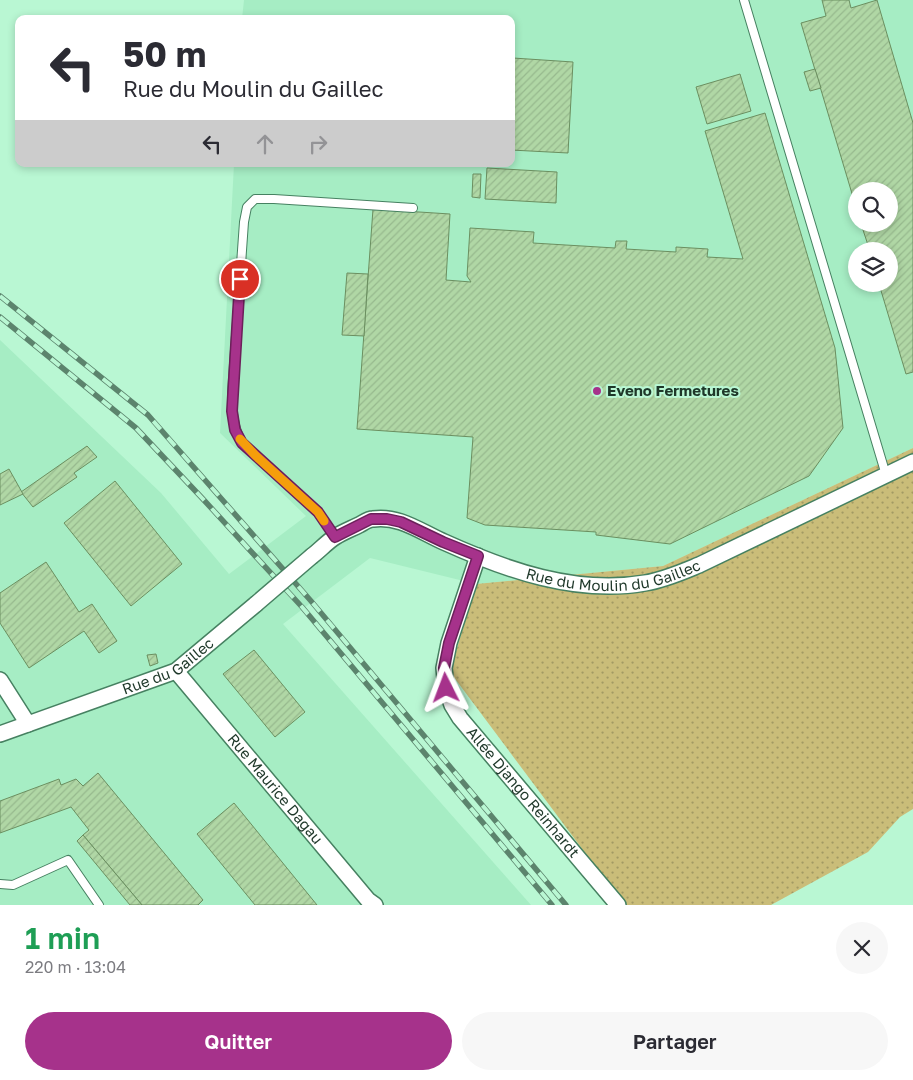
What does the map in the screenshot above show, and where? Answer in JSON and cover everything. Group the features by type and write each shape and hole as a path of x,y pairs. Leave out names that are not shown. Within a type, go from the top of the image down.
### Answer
{"street":[{"name":"Rue du Moulin du Gaillec","path":"312,556 335,537 371,519 387,519 401,522 478,556 544,578 588,586 608,587 647,582 673,575 699,564 913,462"},
{"name":"Rue du Gaillec","path":"0,734 176,671 312,556"},
{"name":"Allée Django Reinhardt","path":"478,556 449,643 444,668 446,688 452,705 460,718 618,905"},
{"name":"Rue Maurice Dagau","path":"176,671 368,900 375,905"},
{"path":"0,680 28,724"}],"lane":[{"path":"744,0 886,475"},
{"path":"335,537 318,512 242,443 235,430 232,392 246,207 255,199 413,208"},
{"path":"0,884 13,885 68,860 99,905"}],"shaded area":[{"path":"244,0 913,0 913,448 663,566 476,584 370,558 283,624 531,905 0,905 0,340 161,493 229,574 306,516 220,433 234,167 515,167 515,15 242,15"},
{"path":"913,448 913,809 900,817 868,852 771,905 624,905 450,672 476,584 663,566"}],"building":[{"path":"822,0 849,0 851,8 877,0 913,123 913,372 906,374 881,292 898,292 898,242 867,242 864,232 898,232 898,182 849,182 801,23 826,16"},
{"path":"515,58 573,62 568,153 515,150"},
{"path":"815,69 821,88 810,91 804,72"},
{"path":"740,74 751,111 707,124 696,87"},
{"path":"765,113 835,348 843,428 809,476 670,544 596,535 596,532 485,525 467,518 473,437 357,429 373,209 450,214 446,280 471,282 467,276 470,228 534,232 533,243 615,248 616,241 627,241 626,249 676,252 676,247 708,249 707,257 743,259 705,131"},
{"path":"487,168 557,172 556,203 485,199"},
{"path":"473,174 481,174 480,198 472,197"},
{"path":"347,273 368,274 364,336 342,335"},
{"path":"87,446 97,457 74,473 77,477 33,507 21,492"},
{"path":"9,469 23,494 0,505 0,474"},
{"path":"115,481 182,564 131,606 64,523"},
{"path":"46,562 79,612 92,604 117,641 99,653 84,631 29,668 0,623 0,593"},
{"path":"254,650 305,712 275,737 223,674"},
{"path":"156,654 158,663 150,666 147,655"},
{"path":"98,773 203,900 198,905 142,905 83,835 89,830 71,807 0,833 0,801 59,779 61,785 76,779 83,786"},
{"path":"234,803 317,905 255,905 197,834"},
{"path":"83,835 142,905 130,905 77,841"}],"railway":[{"path":"0,296 148,415 311,601 566,905"},
{"path":"0,317 136,428 202,498 302,607 552,905"}],"slow traffic":[{"path":"240,439 242,443 318,512 324,521"}],"place":[{"name":"Eveno Fermetures","path":"597,391"}],"route":[{"path":"240,279 232,411 235,430 242,443 318,512 335,537 371,519 387,519 401,522 478,556 449,643 444,668 446,688"}]}
